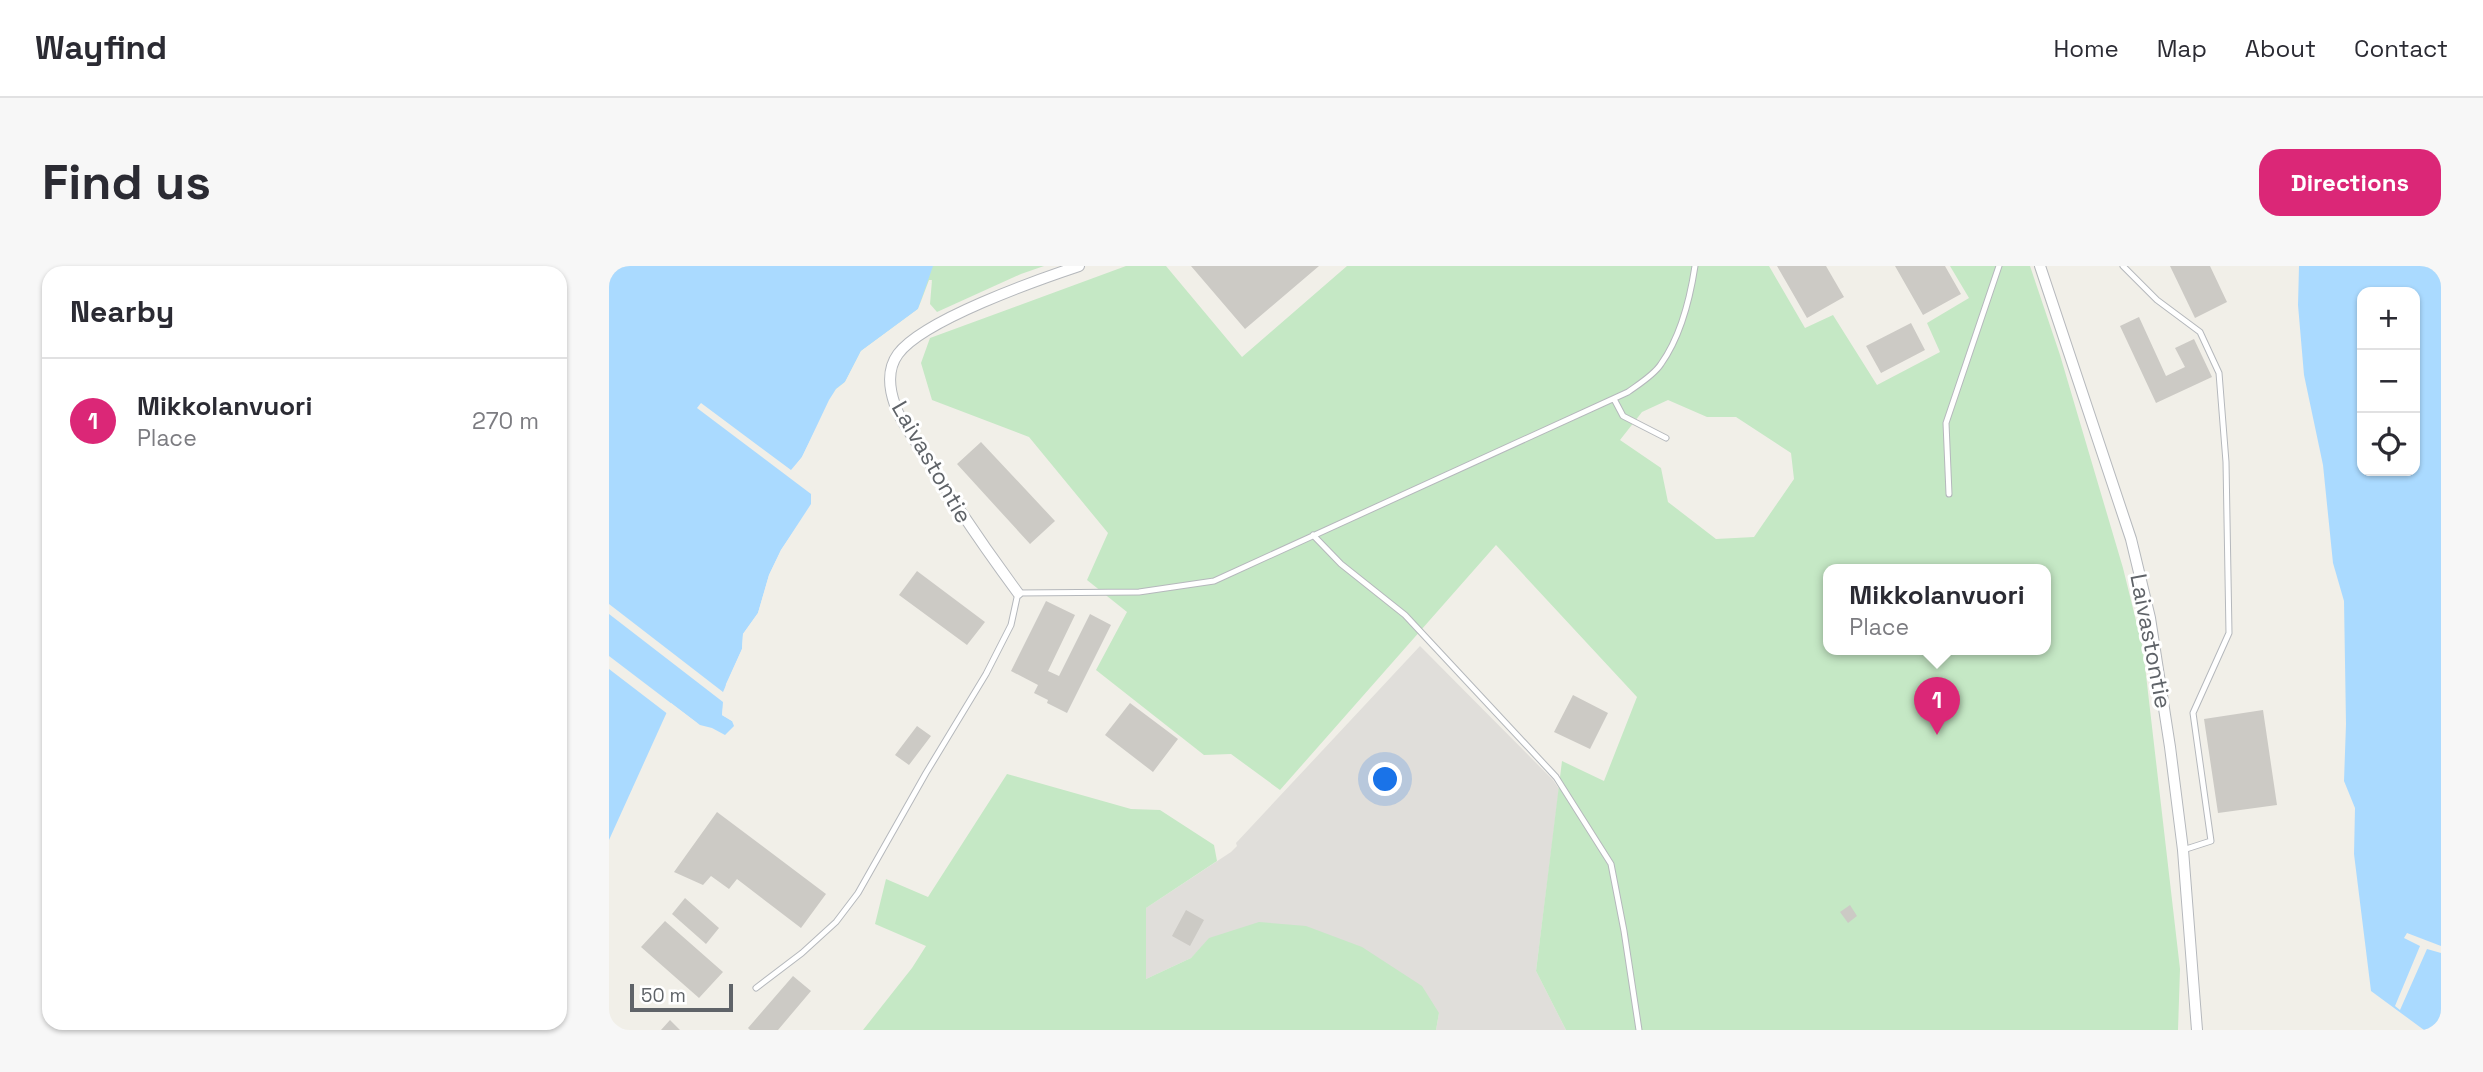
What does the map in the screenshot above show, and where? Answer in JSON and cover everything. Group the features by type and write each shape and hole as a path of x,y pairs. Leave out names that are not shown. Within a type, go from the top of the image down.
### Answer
{"street":[{"name":"Laivastontie","path":"1018,593 961,514 895,408 890,387 891,370 897,356 925,331 1035,281 1079,266"},
{"name":"Laivastontie","path":"2040,266 2134,552 2150,618 2183,850 2197,1030"}],"lane":[{"path":"756,988 802,953 836,922 858,893 986,674 1011,625 1018,593 1139,592 1213,581 1614,399 1628,392 1661,365 1678,332 1693,283 1695,266"},
{"path":"1949,494 1946,423 1999,266"},
{"path":"2123,266 2157,300 2200,332 2219,373 2226,462 2229,633 2193,713 2211,841 2183,850"},
{"path":"1614,399 1623,416 1666,438"},
{"path":"1313,535 1341,564 1405,615 1538,758 1568,795 1611,864 1639,1030"}],"shaded area":[{"path":"1420,646 1559,789 1536,971 1566,1030 1436,1030 1439,1013 1210,938 1191,958 1146,979 1146,908 1231,852 1237,846 1236,843"}],"green space":[{"path":"905,266 1044,266 937,312 930,304 932,280 918,309 861,351 845,382 829,400 816,431 815,389"},
{"path":"1126,266 1166,266 1242,357 1347,266 1769,266 1805,328 1833,315 1877,385 1940,352 1927,323 1969,298 1950,266 2030,266 2060,355 2123,568 2143,649 2180,969 2178,1030 1566,1030 1536,971 1562,761 1604,781 1637,697 1496,545 1280,790 1231,754 1204,755 1096,670 1127,612 1087,580 1108,533 1029,437 932,400 921,363 930,338","holes":["1668,400 1707,417 1736,417 1791,453 1794,479 1754,537 1716,539 1668,502 1661,468 1620,440 1642,412"]},
{"path":"1007,774 1131,809 1160,810 1214,845 1217,861 1146,908 1146,979 1191,958 1209,938 1259,922 1306,926 1362,947 1422,986 1439,1013 1436,1030 863,1030 926,946 875,924 886,879 928,897"}],"water":[{"path":"609,266 933,266 918,309 861,351 845,382 836,389 802,457 791,472 811,491 811,504 781,550 769,575 758,613 743,634 742,649 726,684 722,715 732,721 734,726 725,735 700,725 671,703 609,840"},
{"path":"2299,266 2441,266 2441,1030 2424,1030 2371,991 2354,854 2355,808 2344,781 2344,601 2333,563 2323,465 2304,375 2298,305"}],"pier":[{"path":"929,280 932,280 921,312 863,353 848,384 832,402 805,459 796,468 794,472 814,489 815,497 697,408 701,403 791,470 802,457 829,400 845,382 861,351 918,309"},
{"path":"798,525 801,525 784,551 773,576 761,615 747,635 746,650 729,686 725,713 733,718 732,721 722,715 723,702 609,614 609,604 723,692 742,649 743,634 758,613 769,575 781,550"},
{"path":"609,656 697,723 695,726 672,708 669,715 609,669"},
{"path":"2407,933 2441,946 2441,953 2427,949 2400,1010 2395,1006 2420,946 2404,938"}],"building":[{"path":"1191,266 1319,266 1245,329"},
{"path":"1777,266 1826,266 1844,297 1807,318"},
{"path":"1895,266 1945,266 1961,294 1923,315"},
{"path":"2170,266 2210,266 2227,302 2195,318"},
{"path":"2139,317 2166,376 2185,367 2175,348 2194,339 2212,377 2156,403 2120,326"},
{"path":"1911,323 1925,350 1881,373 1866,346"},
{"path":"981,442 1055,521 1030,544 957,464"},
{"path":"917,571 985,622 967,645 899,595"},
{"path":"1046,601 1075,615 1048,671 1059,676 1090,614 1111,625 1067,713 1034,693 1038,685 1011,671"},
{"path":"1573,695 1608,713 1590,749 1554,732"},
{"path":"1130,703 1178,739 1153,772 1105,735"},
{"path":"2263,710 2277,805 2218,813 2204,719"},
{"path":"917,726 931,736 909,765 895,755"},
{"path":"717,812 826,894 801,928 737,879 729,889 711,876 703,885 674,872"},
{"path":"685,898 719,928 706,944 672,914"},
{"path":"1850,905 1857,916 1848,923 1840,912"},
{"path":"1186,910 1204,920 1190,946 1172,936"},
{"path":"665,921 723,972 699,998 641,947"},
{"path":"793,976 811,991 778,1030 750,1030 748,1028"},
{"path":"670,1020 680,1030 661,1030"}],"place":[{"name":"Mikkolanvuori","path":"1937,735"}]}
